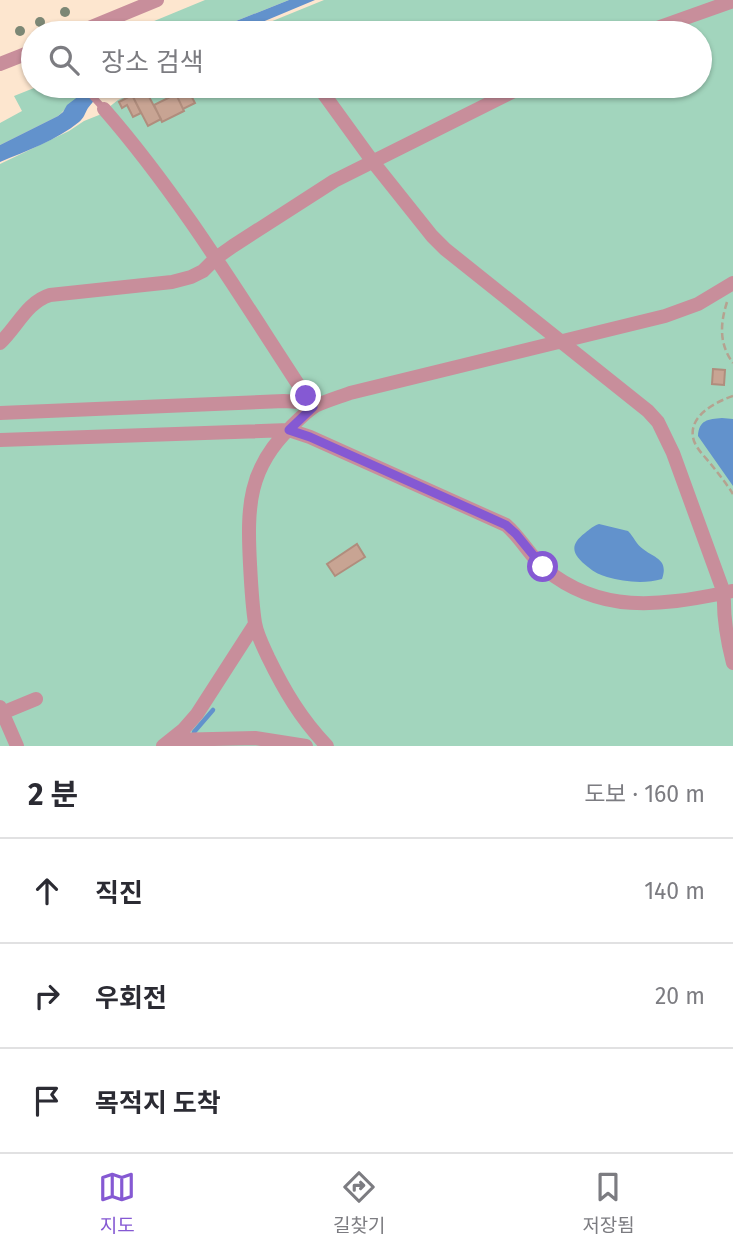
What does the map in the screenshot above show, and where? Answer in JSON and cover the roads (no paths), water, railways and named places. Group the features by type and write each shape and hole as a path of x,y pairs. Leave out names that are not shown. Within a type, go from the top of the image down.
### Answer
{"street":[{"path":"106,21 158,0"},
{"path":"677,21 733,1"},
{"path":"0,64 21,56"},
{"path":"327,98 373,162 445,250 648,411 658,422 729,592 723,606 726,637 733,663"},
{"path":"0,343 40,298 172,282 191,277 334,181 500,98"},
{"path":"104,109 138,148 216,258 313,407"},
{"path":"327,746 291,702 276,675 255,624 249,527 253,486 270,449 313,407 350,393 682,310 731,290"},
{"path":"0,413 284,401 313,407"},
{"path":"0,440 289,430 506,525 543,567 576,589 603,600 632,604 659,603 729,592"},
{"path":"167,743 197,714 255,624"},
{"path":"17,746 1,710 36,699"},
{"path":"167,743 255,738 306,746"}],"lane":[{"path":"94,98 104,109"}],"water":[{"path":"289,0 315,0 265,21 236,21"},
{"path":"76,98 97,98 81,120 61,134 0,162 0,145 58,116"},
{"path":"733,419 733,486 698,436 705,421"},
{"path":"599,524 628,531 641,547 662,563 662,579 642,582 614,579 597,573 583,563 574,550 576,542"}],"waterway":[{"path":"194,732 213,710"}]}
